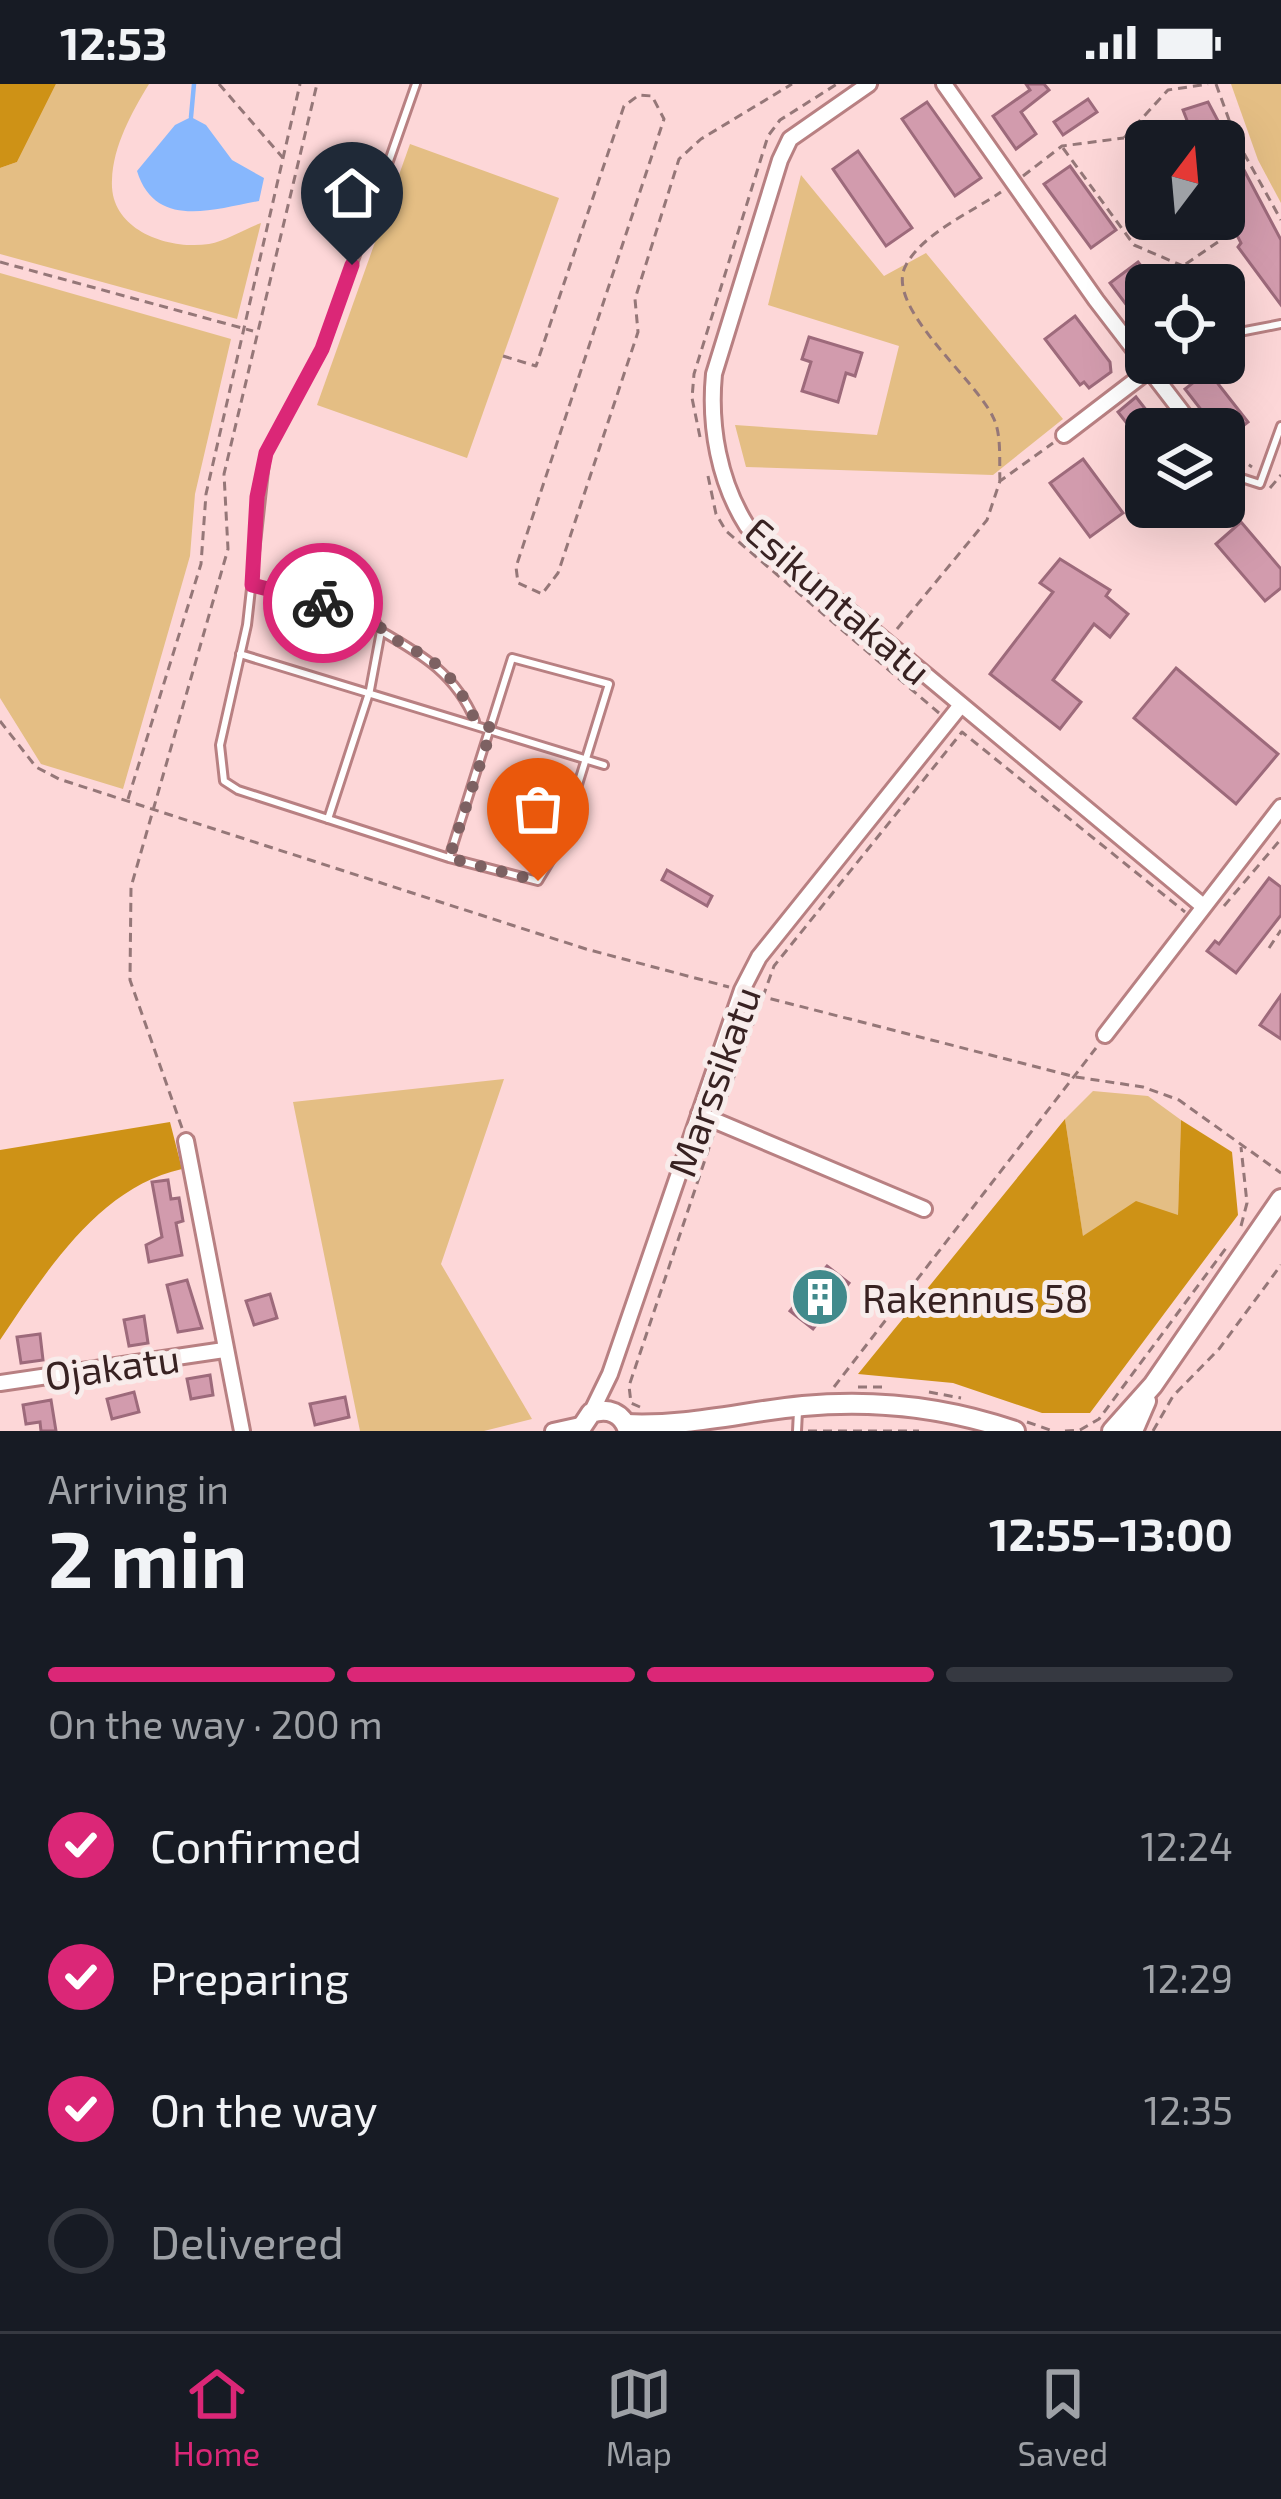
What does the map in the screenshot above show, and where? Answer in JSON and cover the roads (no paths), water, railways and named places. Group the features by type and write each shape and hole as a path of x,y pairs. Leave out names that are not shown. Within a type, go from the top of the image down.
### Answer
{"street":[{"name":"Esikuntakatu","path":"869,84 790,139 714,374 711,401 724,479 747,526 1203,906"},
{"path":"944,84 1125,329"},
{"path":"1064,435 1133,384"},
{"name":"Marssikatu","path":"583,1423 610,1374 742,991 759,957 961,705"},
{"path":"1105,1035 1240,850 1281,807"},
{"path":"699,1114 924,1209"},
{"path":"186,1141 242,1431"},
{"path":"1112,1431 1153,1385 1281,1199"},
{"name":"Ojakatu","path":"0,1383 224,1350"},
{"path":"610,1374 623,1422"},
{"path":"1132,1431 1153,1385"},
{"path":"554,1431 583,1423 623,1422 669,1429 799,1406 916,1406 1007,1429"}],"lane":[{"path":"416,84 322,349 266,453 257,497 252,585 220,745 224,781 449,858 538,881 559,846 609,684 512,658 449,858"},
{"path":"1245,331 1281,324"},
{"path":"1245,477 1262,480 1281,426"},
{"path":"252,585 373,618 381,631 434,662 466,698 476,722"},
{"path":"328,819 370,690 381,631"},
{"path":"240,654 476,722 604,765"},
{"path":"796,1431 799,1406"}],"water":[{"path":"191,117 206,125 232,160 264,178 259,201 187,211 157,201 145,189 137,171 175,125"}],"waterway":[{"path":"191,117 194,84"}],"place":[{"name":"Rakennus 58","path":"820,1297"}]}
